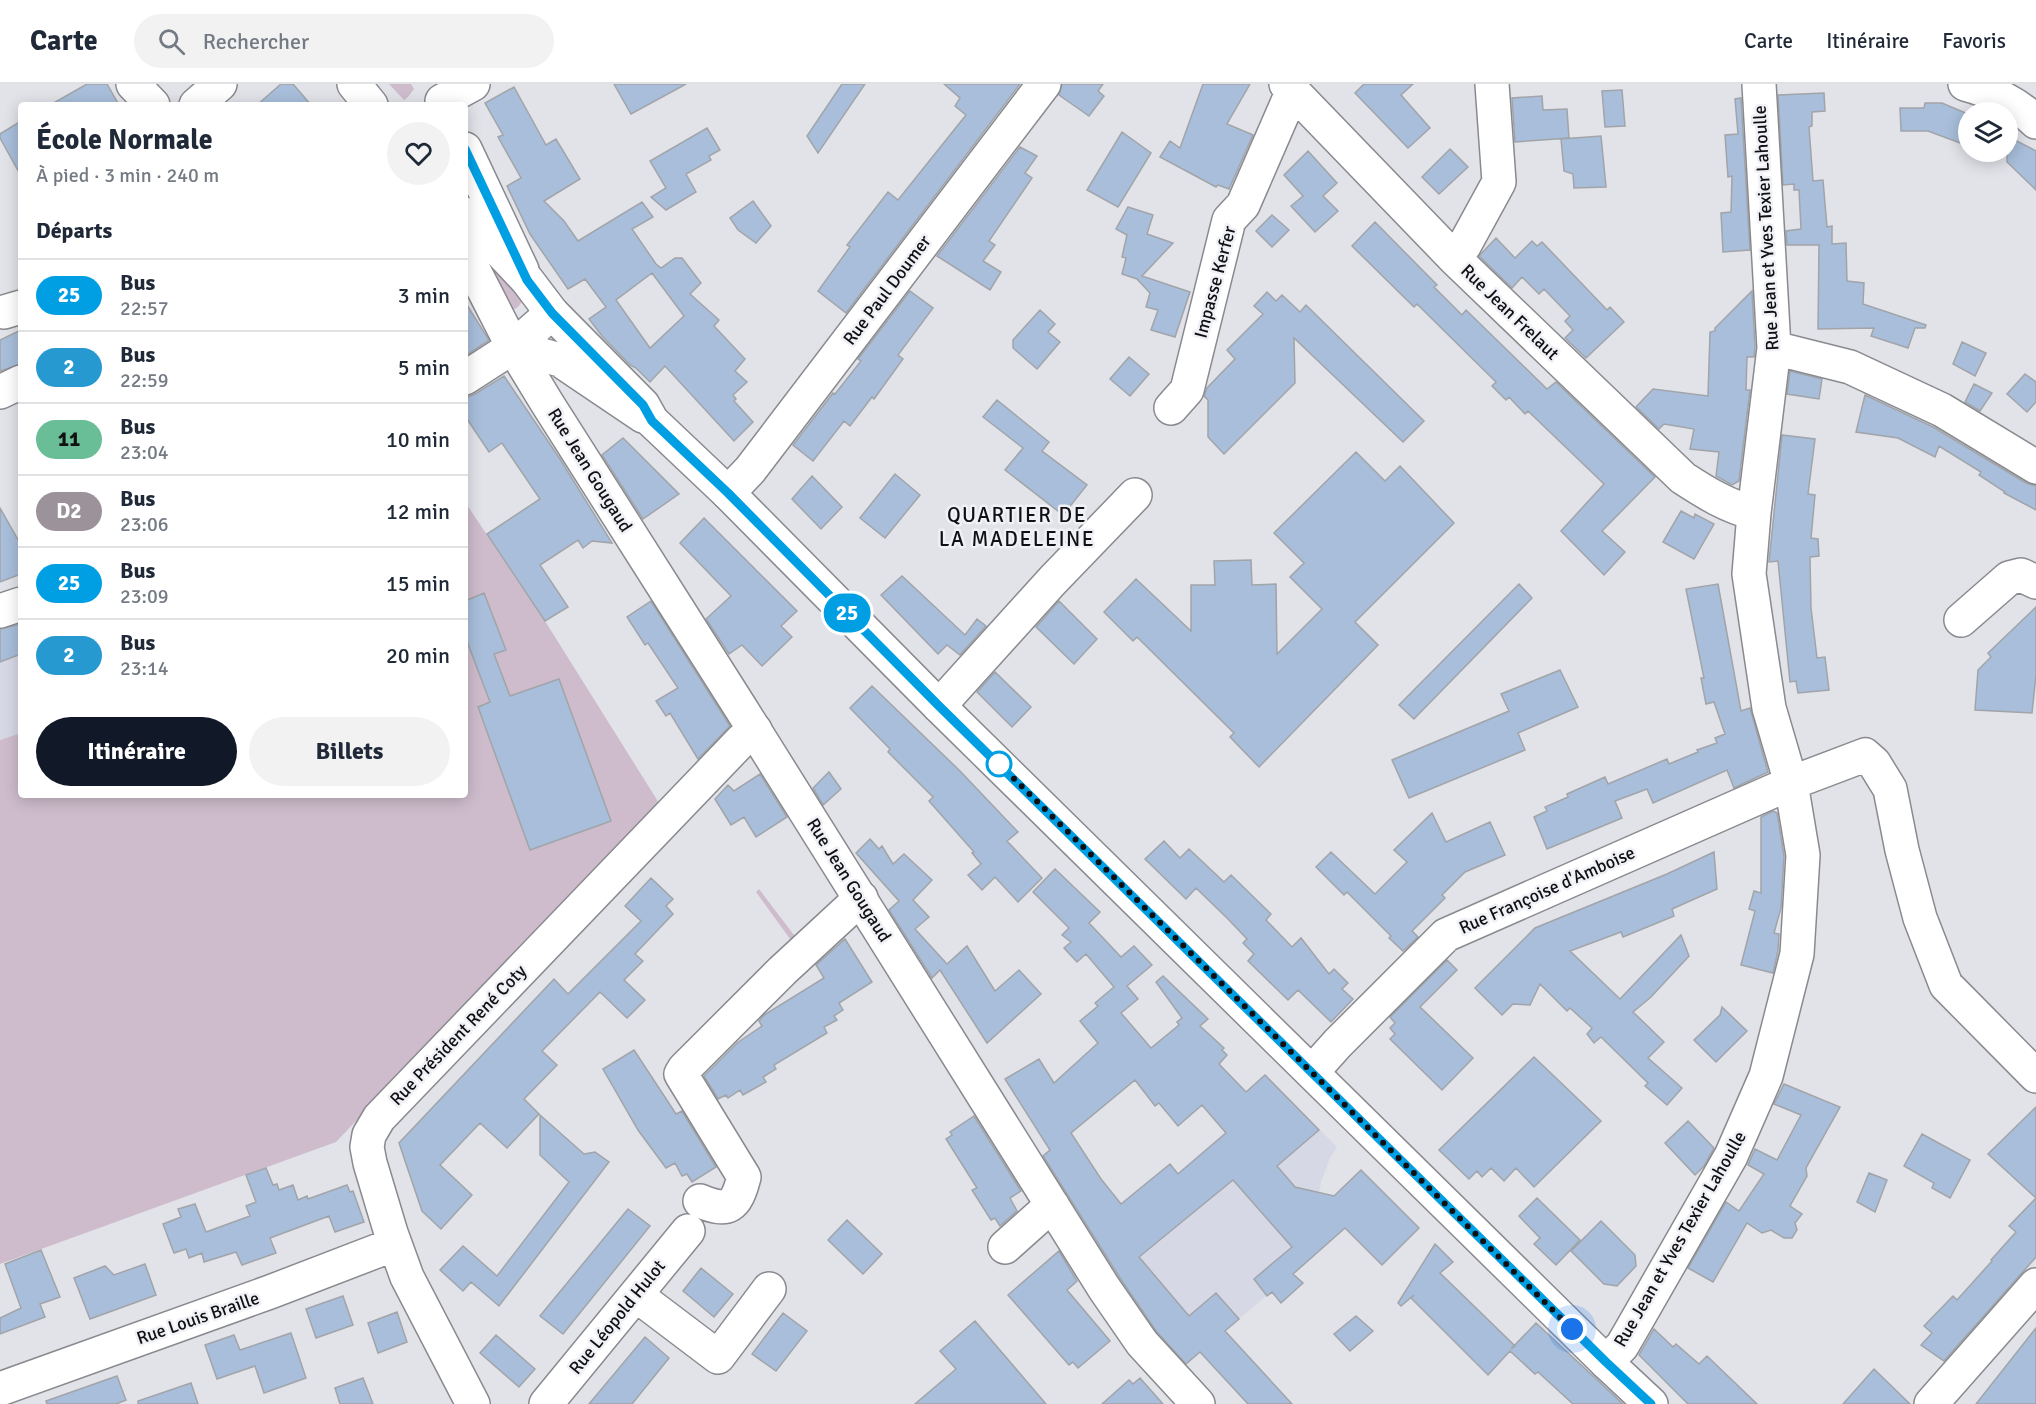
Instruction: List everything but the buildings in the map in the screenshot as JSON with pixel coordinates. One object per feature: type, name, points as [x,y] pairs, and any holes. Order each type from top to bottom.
[{"type":"street","points":[[134,84],[150,102]]},
{"type":"street","points":[[199,102],[220,84]]},
{"type":"street","points":[[354,84],[369,102]]},
{"type":"street","points":[[441,99],[473,84]]},
{"type":"street","name":"Rue Paul Doumer","points":[[728,493],[750,470],[1044,84]]},
{"type":"street","points":[[1454,258],[1464,246],[1499,182],[1492,84]]},
{"type":"street","name":"Rue Jean et Yves Texier Lahoulle","points":[[1606,1362],[1622,1346],[1731,1156],[1766,1076],[1797,954],[1803,855],[1791,783],[1769,708],[1749,574],[1774,348],[1759,84]]},
{"type":"street","points":[[1965,84],[1978,87],[2024,109],[2036,122]]},
{"type":"street","name":"Rue Jean Frelaut","points":[[1290,87],[1454,258],[1683,478],[1726,504],[1754,513]]},
{"type":"street","name":"Impasse Kerfer","points":[[1171,408],[1186,390],[1229,220],[1243,205],[1290,87]]},
{"type":"street","points":[[468,155],[527,280]]},
{"type":"street","points":[[468,217],[527,280],[552,313],[643,405],[652,421]]},
{"type":"street","name":"Rue Jean Gougaud","points":[[468,259],[513,347],[1123,1318],[1198,1404]]},
{"type":"street","points":[[468,376],[513,347],[552,313]]},
{"type":"street","points":[[513,347],[560,360],[652,421],[728,493],[939,706],[1651,1404]]},
{"type":"street","points":[[1774,348],[1850,367],[1942,410],[2031,456]]},
{"type":"street","points":[[0,392],[18,383]]},
{"type":"street","points":[[939,706],[1053,580],[1135,495]]},
{"type":"street","points":[[1961,620],[2008,578],[2021,575],[2036,582]]},
{"type":"street","points":[[0,611],[18,605]]},
{"type":"street","name":"Rue Président René Coty","points":[[473,1404],[407,1276],[368,1154],[369,1135],[374,1125],[404,1092],[742,740],[755,730]]},
{"type":"street","name":"Rue Françoise d'Amboise","points":[[1312,1072],[1346,1034],[1446,935],[1791,783],[1865,755],[1874,763],[1890,789],[1902,850],[1920,918],[1946,985],[2036,1077]]},
{"type":"street","points":[[700,1201],[717,1208],[729,1206],[739,1196],[744,1177],[681,1074],[782,971],[861,898]]},
{"type":"street","points":[[1005,1247],[1052,1205]]},
{"type":"street","name":"Rue Léopold Hulot","points":[[546,1404],[688,1231]]},
{"type":"street","name":"Rue Louis Braille","points":[[0,1389],[270,1293],[395,1244]]},
{"type":"street","points":[[1931,1404],[2036,1285]]},
{"type":"street","points":[[636,1295],[712,1365],[770,1289]]},
{"type":"shaded area","points":[[389,84],[411,84],[414,89],[404,100]]},
{"type":"shaded area","points":[[469,229],[522,299],[516,308],[512,310]]},
{"type":"shaded area","points":[[468,506],[545,621],[659,803],[336,1142],[0,1264],[0,740],[18,734],[18,798],[468,798]]},
{"type":"shaded area","points":[[18,622],[18,734],[0,740],[0,628]]},
{"type":"shaded area","points":[[759,889],[797,939],[793,943],[756,892]]},
{"type":"shaded area","points":[[1277,1087],[1337,1147],[1321,1182],[1317,1208],[1323,1229],[1332,1240],[1186,1364],[1141,1314],[1095,1244]]},
{"type":"bus line","name":"25","points":[[468,155],[527,280],[552,313],[643,405],[652,421],[728,493],[939,706],[1651,1404]]},
{"type":"district","name":"QUARTIER DE LA MADELEINE","points":[[1017,527]]},
{"type":"route","points":[[999,764],[995,760],[1572,1329]]}]
